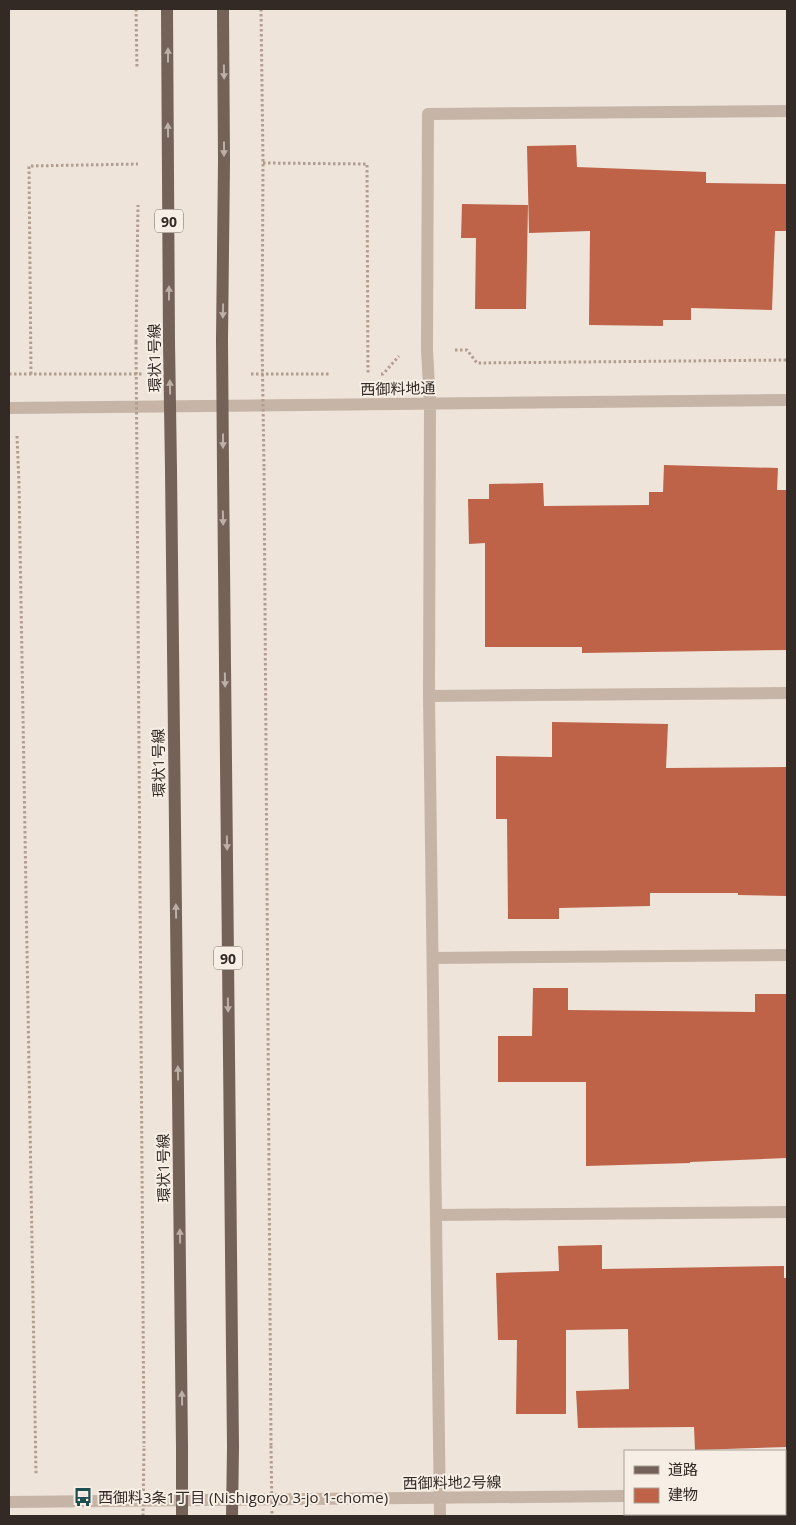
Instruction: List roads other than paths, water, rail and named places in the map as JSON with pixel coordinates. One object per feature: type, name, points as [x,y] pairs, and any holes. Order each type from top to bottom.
[{"type":"main road","name":"環状1号線","points":[[167,9],[182,1516]]},
{"type":"main road","name":"90","points":[[223,9],[222,340],[233,1447],[232,1516]]},
{"type":"street","points":[[440,1516],[429,696],[430,404],[427,350],[428,114],[787,111]]},
{"type":"street","name":"西御料地通","points":[[12,408],[787,400]]},
{"type":"street","points":[[429,696],[787,693]]},
{"type":"street","points":[[433,958],[787,954]]},
{"type":"street","points":[[437,1215],[787,1212]]},
{"type":"street","name":"西御料地2号線","points":[[9,1502],[624,1496]]},
{"type":"place","name":"西御料3条1丁目 (Nishigoryo 3-jo 1-chome)","points":[[83,1497]]}]
